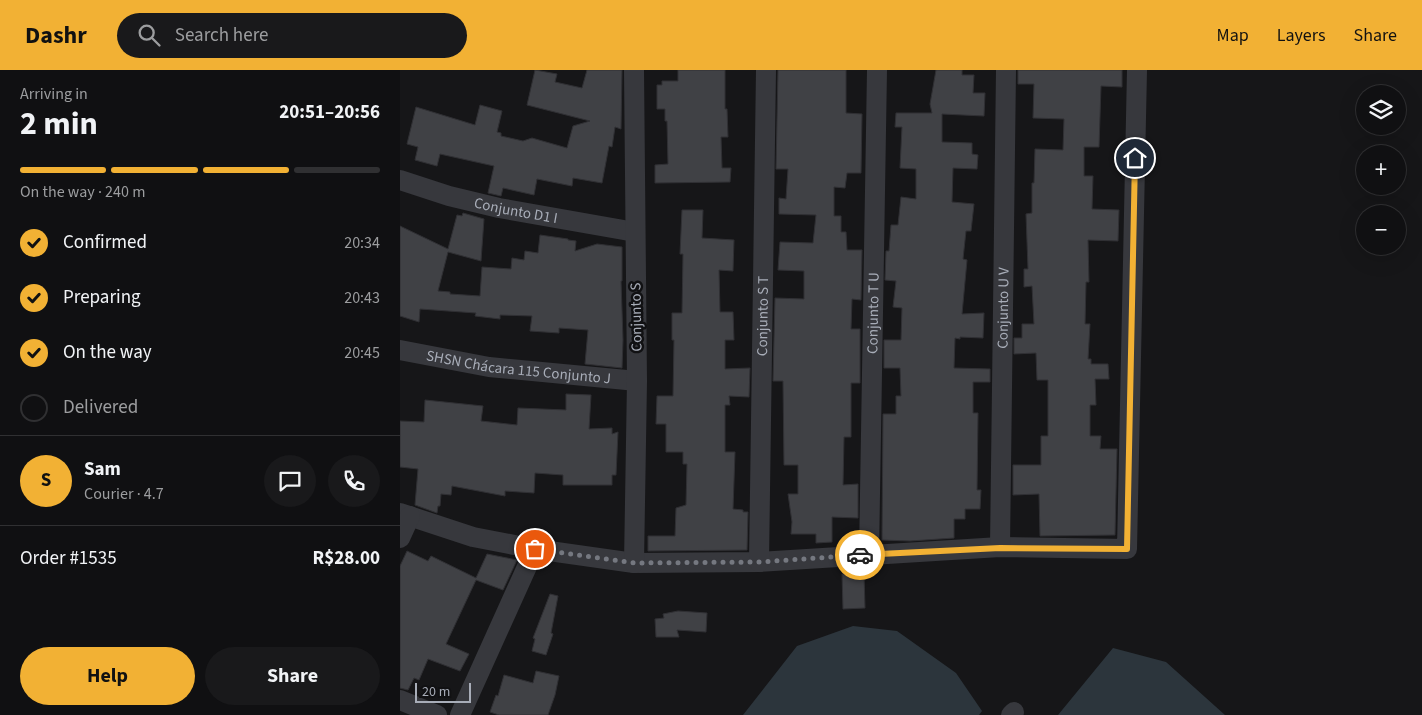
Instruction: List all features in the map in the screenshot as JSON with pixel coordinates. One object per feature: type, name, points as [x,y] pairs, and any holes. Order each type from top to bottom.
[{"type":"street","name":"Conjunto S","points":[[634,70],[637,381],[634,563]]},
{"type":"street","name":"Conjunto S T","points":[[759,562],[766,70]]},
{"type":"street","name":"Conjunto T U","points":[[868,555],[877,70]]},
{"type":"street","name":"Conjunto U V","points":[[1000,548],[1006,70]]},
{"type":"street","points":[[400,538],[405,515],[473,537],[535,549],[634,563],[759,562],[1000,548],[1127,549],[1137,70]]},
{"type":"street","name":"Conjunto D1 I","points":[[400,180],[449,196],[499,208],[635,232]]},
{"type":"street","name":"SHSN Chácara 115 Conjunto J","points":[[400,350],[488,367],[637,381]]},
{"type":"street","points":[[460,715],[535,549]]},
{"type":"street","points":[[400,700],[437,715]]},
{"type":"shaded area","points":[[853,626],[897,631],[956,673],[982,711],[979,715],[743,715],[797,646]]},
{"type":"shaded area","points":[[1113,648],[1166,662],[1225,715],[1058,715]]},
{"type":"building","points":[[535,70],[557,74],[555,82],[582,88],[587,70],[622,70],[621,129],[615,127],[612,147],[609,146],[602,183],[573,178],[572,186],[537,179],[534,195],[503,188],[501,196],[488,193],[494,166],[440,154],[437,166],[415,160],[418,147],[407,144],[416,107],[475,125],[480,105],[502,111],[497,132],[501,133],[501,136],[523,141],[532,138],[567,148],[573,126],[590,121],[527,105]]},
{"type":"building","points":[[678,70],[725,70],[725,109],[727,109],[728,137],[721,137],[722,168],[731,168],[730,182],[655,183],[655,165],[668,164],[667,121],[665,121],[665,109],[657,109],[657,85],[662,85],[662,81],[678,81]]},
{"type":"building","points":[[778,70],[846,70],[846,113],[862,114],[861,173],[847,173],[845,188],[834,187],[834,216],[841,216],[841,232],[846,232],[847,250],[862,250],[861,300],[852,299],[851,329],[860,329],[860,383],[851,383],[851,437],[844,437],[843,485],[858,484],[858,518],[832,517],[832,542],[816,543],[816,534],[791,534],[792,522],[788,494],[798,494],[798,465],[784,465],[783,381],[773,381],[775,298],[804,299],[804,271],[778,270],[780,242],[813,243],[816,215],[779,214],[779,198],[786,199],[788,169],[776,169]]},
{"type":"building","points":[[936,70],[962,70],[962,75],[974,75],[973,93],[985,93],[984,116],[942,114],[942,142],[972,143],[972,154],[978,155],[977,169],[953,168],[952,202],[974,204],[971,231],[966,231],[963,259],[967,260],[962,314],[984,313],[983,338],[955,338],[954,368],[990,369],[990,382],[973,382],[973,413],[978,413],[977,490],[981,490],[980,509],[965,509],[965,519],[954,519],[954,538],[910,541],[882,540],[883,414],[896,414],[896,396],[901,396],[900,368],[884,368],[884,340],[901,340],[902,308],[893,307],[896,281],[885,280],[886,251],[889,251],[891,225],[898,225],[901,197],[916,199],[916,169],[900,168],[902,127],[895,127],[896,113],[932,113],[930,104]]},
{"type":"building","points":[[1018,70],[1122,70],[1122,87],[1101,86],[1099,147],[1084,147],[1084,176],[1093,176],[1092,209],[1119,210],[1118,241],[1088,240],[1089,282],[1086,282],[1085,324],[1090,324],[1088,359],[1091,359],[1091,364],[1108,364],[1109,379],[1095,379],[1096,405],[1090,405],[1090,436],[1101,436],[1100,449],[1117,449],[1115,535],[1040,536],[1039,494],[1013,495],[1013,465],[1041,465],[1041,436],[1048,436],[1048,380],[1037,380],[1036,353],[1014,354],[1014,338],[1022,338],[1022,324],[1034,324],[1032,286],[1024,287],[1024,269],[1028,269],[1026,214],[1032,213],[1035,149],[1063,150],[1064,119],[1033,118],[1034,84],[1018,84]]},
{"type":"building","points":[[682,210],[703,210],[702,238],[734,240],[733,271],[719,270],[720,312],[733,312],[734,340],[725,340],[725,369],[750,368],[749,397],[729,396],[730,405],[725,405],[725,452],[735,452],[733,509],[748,512],[747,550],[648,551],[648,536],[675,536],[676,508],[686,505],[687,464],[683,464],[683,452],[666,452],[666,424],[656,424],[657,396],[673,396],[674,340],[672,340],[672,313],[682,313],[683,254],[680,254]]},
{"type":"building","points":[[463,213],[484,219],[481,261],[448,252],[438,291],[450,292],[450,294],[480,296],[482,267],[511,269],[512,258],[524,260],[525,251],[538,253],[540,235],[576,241],[575,251],[597,244],[622,247],[622,368],[585,364],[588,330],[559,328],[559,333],[530,331],[532,316],[500,315],[500,319],[475,316],[476,313],[420,309],[419,322],[400,316],[400,226],[448,249],[457,215],[462,216]]},
{"type":"building","points":[[566,394],[591,395],[589,429],[612,428],[612,434],[618,432],[616,475],[612,475],[612,485],[563,485],[563,475],[535,473],[534,493],[505,491],[505,496],[452,486],[451,495],[441,494],[437,513],[415,505],[418,469],[400,467],[400,421],[424,422],[425,400],[483,406],[481,421],[517,425],[518,408],[566,410]]},
{"type":"building","points":[[407,551],[428,561],[431,556],[476,578],[487,554],[517,560],[503,590],[476,580],[446,644],[469,654],[460,671],[428,659],[419,680],[414,678],[408,690],[400,688],[400,566]]},
{"type":"building","points":[[842,574],[864,574],[865,608],[843,609]]},
{"type":"building","points":[[550,594],[558,596],[551,633],[553,634],[546,655],[532,651],[535,639],[533,638]]},
{"type":"building","points":[[678,611],[707,613],[706,632],[677,630],[679,637],[656,637],[655,619],[664,618],[663,614]]},
{"type":"building","points":[[536,671],[559,676],[548,715],[499,715],[490,712],[496,695],[498,696],[504,675],[533,683]]},
{"type":"way so far","points":[[535,549],[634,563],[759,562],[860,555]]},
{"type":"route","points":[[860,555],[1000,548],[1127,549],[1135,158]]}]
